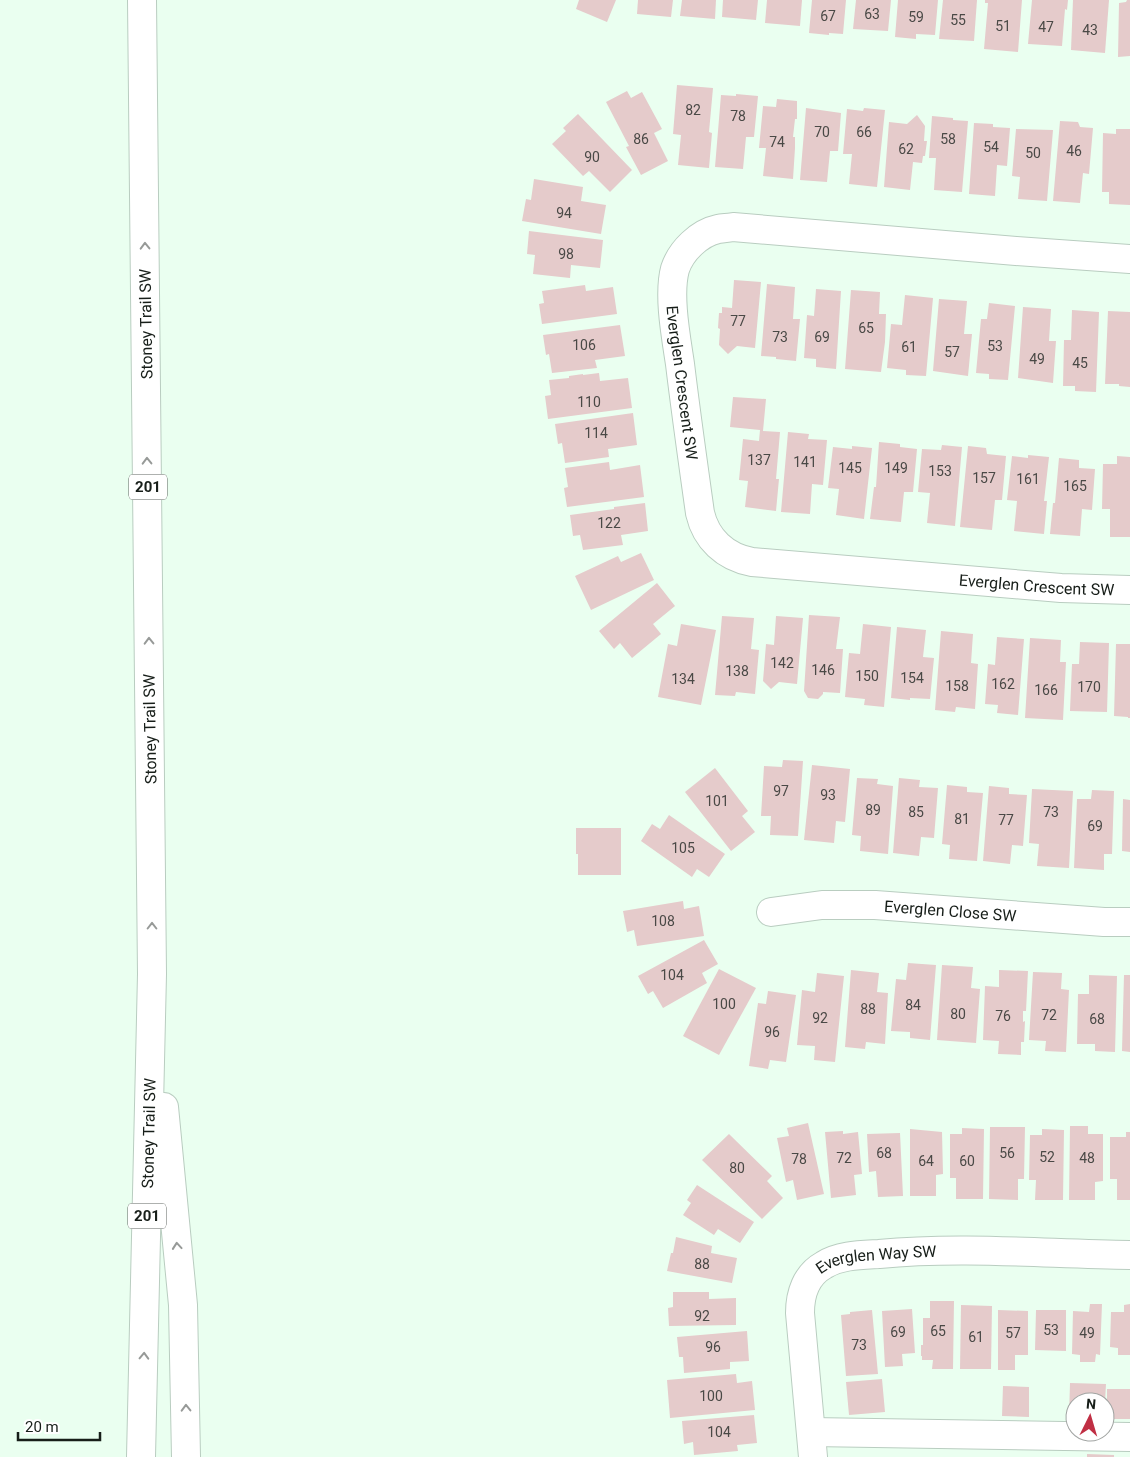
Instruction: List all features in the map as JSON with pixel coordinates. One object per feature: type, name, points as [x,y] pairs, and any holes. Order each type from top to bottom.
[{"type":"main road","name":"Stoney Trail SW","points":[[141,1457],[152,974],[142,0]]},
{"type":"main road","name":"Everglen Crescent SW","points":[[1130,259],[734,227],[717,229],[700,236],[692,243],[684,252],[676,268],[672,289],[676,337],[700,513],[703,526],[711,538],[725,551],[740,560],[752,562],[1061,588],[1130,590]]},
{"type":"main road","name":"Everglen Close SW","points":[[771,912],[822,905],[875,905],[1104,922],[1130,922]]},
{"type":"main road","points":[[152,974],[183,1306],[186,1457]]},
{"type":"main road","name":"Everglen Way SW","points":[[812,1444],[800,1299],[806,1284],[822,1265],[850,1256],[935,1250],[1130,1255]]},
{"type":"main road","points":[[812,1444],[1130,1436]]},
{"type":"building","points":[[579,0],[616,0],[607,22],[576,9]]},
{"type":"building","points":[[638,0],[673,0],[671,17],[637,14]]},
{"type":"building","points":[[682,0],[716,0],[715,19],[680,16]]},
{"type":"building","points":[[723,0],[758,0],[756,20],[722,17]]},
{"type":"building","points":[[767,0],[802,0],[800,26],[765,23]]},
{"type":"building","points":[[812,0],[846,0],[843,34],[809,33]]},
{"type":"building","points":[[856,0],[891,0],[888,31],[853,29]]},
{"type":"building","points":[[898,0],[938,0],[935,35],[916,34],[916,39],[895,37]]},
{"type":"building","points":[[943,0],[977,0],[974,41],[939,39]]},
{"type":"building","points":[[985,0],[1022,0],[1018,52],[984,49],[988,3],[985,3]]},
{"type":"building","points":[[1032,0],[1068,0],[1067,10],[1065,9],[1062,46],[1028,44]]},
{"type":"building","points":[[1073,0],[1109,0],[1105,53],[1071,50]]},
{"type":"building","points":[[1130,0],[1130,56],[1118,57],[1119,3],[1126,2]]},
{"type":"building","points":[[677,85],[713,88],[709,132],[712,133],[709,168],[678,165],[681,135],[673,134]]},
{"type":"building","points":[[627,91],[631,98],[642,92],[662,129],[654,133],[668,161],[641,175],[626,147],[629,146],[606,102]]},
{"type":"building","points":[[736,94],[758,96],[754,137],[746,137],[743,169],[715,167],[721,95],[736,96]]},
{"type":"building","points":[[777,99],[797,101],[797,119],[795,119],[793,137],[795,137],[795,148],[793,179],[763,176],[766,148],[759,148],[763,106],[776,107]]},
{"type":"building","points":[[806,108],[841,113],[838,151],[830,151],[827,182],[800,180]]},
{"type":"building","points":[[864,108],[885,110],[877,187],[849,184],[852,154],[843,154],[847,109],[863,111]]},
{"type":"building","points":[[578,114],[632,170],[610,192],[589,171],[583,176],[552,144],[566,131],[563,128]]},
{"type":"building","points":[[917,115],[925,126],[924,141],[927,141],[922,163],[913,162],[910,190],[884,187],[889,122],[907,124]]},
{"type":"building","points":[[932,116],[968,121],[962,192],[934,190],[936,158],[929,158]]},
{"type":"building","points":[[1060,121],[1078,122],[1080,127],[1093,128],[1089,174],[1083,173],[1080,203],[1053,201]]},
{"type":"building","points":[[974,123],[993,124],[993,127],[1010,128],[1007,166],[997,165],[995,196],[969,194]]},
{"type":"building","points":[[1016,129],[1053,130],[1047,201],[1018,199],[1020,177],[1012,176]]},
{"type":"building","points":[[1116,129],[1130,129],[1130,205],[1109,204],[1109,192],[1102,192],[1103,133],[1116,134]]},
{"type":"building","points":[[534,179],[583,187],[581,201],[606,205],[601,234],[522,221],[526,199],[531,200]]},
{"type":"building","points":[[529,231],[603,240],[600,268],[571,265],[570,278],[533,274],[535,255],[527,254]]},
{"type":"building","points":[[734,280],[761,282],[755,348],[737,346],[728,354],[719,345],[719,313],[722,313],[722,307],[732,308]]},
{"type":"building","points":[[767,284],[795,287],[793,319],[800,319],[796,361],[761,356]]},
{"type":"building","points":[[585,285],[586,291],[613,287],[617,314],[542,324],[539,304],[544,303],[542,291]]},
{"type":"building","points":[[816,289],[841,291],[836,369],[816,367],[816,359],[804,358],[807,315],[814,316]]},
{"type":"building","points":[[851,290],[880,292],[879,314],[886,314],[881,372],[845,369]]},
{"type":"building","points":[[905,295],[933,298],[926,376],[906,375],[906,370],[887,368],[891,324],[902,325]]},
{"type":"building","points":[[939,299],[967,301],[964,334],[972,334],[968,376],[933,371]]},
{"type":"building","points":[[989,303],[1015,306],[1008,380],[989,379],[989,374],[976,373],[981,319],[987,319]]},
{"type":"building","points":[[1023,307],[1051,309],[1049,341],[1056,341],[1053,383],[1018,378]]},
{"type":"building","points":[[1072,310],[1099,312],[1096,392],[1075,391],[1075,386],[1063,386],[1064,340],[1071,340]]},
{"type":"building","points":[[1108,311],[1130,312],[1130,387],[1119,386],[1119,384],[1105,384]]},
{"type":"building","points":[[620,325],[625,356],[595,360],[597,368],[552,373],[549,354],[546,355],[543,335]]},
{"type":"building","points":[[599,373],[600,381],[628,378],[632,408],[548,419],[545,396],[551,395],[549,380]]},
{"type":"building","points":[[733,397],[766,399],[763,431],[780,432],[776,479],[779,479],[776,511],[745,507],[748,481],[739,480],[743,439],[759,441],[760,430],[730,427]]},
{"type":"building","points":[[633,413],[637,445],[608,449],[609,457],[565,463],[562,443],[558,444],[555,424]]},
{"type":"building","points":[[788,432],[809,434],[808,439],[827,440],[823,485],[812,484],[810,514],[781,512]]},
{"type":"building","points":[[879,442],[900,444],[900,447],[917,449],[913,492],[904,492],[901,522],[870,519],[874,487],[876,487]]},
{"type":"building","points":[[942,445],[962,447],[955,526],[927,523],[930,493],[918,492],[922,449],[941,450]]},
{"type":"building","points":[[852,446],[872,448],[864,519],[836,515],[839,489],[828,488],[833,447],[852,449]]},
{"type":"building","points":[[968,446],[986,448],[987,454],[1006,456],[1002,500],[995,500],[992,530],[960,527]]},
{"type":"building","points":[[1028,455],[1049,457],[1044,501],[1047,501],[1044,534],[1014,531],[1017,501],[1007,500],[1012,456],[1028,458]]},
{"type":"building","points":[[1117,456],[1130,457],[1130,537],[1110,537],[1110,509],[1102,509],[1103,464],[1117,464]]},
{"type":"building","points":[[1059,458],[1079,460],[1079,468],[1095,469],[1092,510],[1082,509],[1080,536],[1050,534]]},
{"type":"building","points":[[609,462],[610,470],[640,465],[644,497],[567,507],[564,488],[568,487],[565,468]]},
{"type":"building","points":[[645,503],[648,531],[621,535],[623,545],[583,550],[580,535],[573,536],[570,515]]},
{"type":"building","points":[[641,553],[654,580],[591,610],[575,576],[618,556],[621,562]]},
{"type":"building","points":[[657,583],[675,606],[653,624],[661,634],[632,658],[620,643],[614,649],[599,631]]},
{"type":"building","points":[[809,615],[840,617],[836,649],[843,649],[840,693],[823,692],[818,699],[808,698],[804,691]]},
{"type":"building","points":[[722,616],[754,618],[751,649],[759,650],[755,694],[736,692],[735,696],[715,695]]},
{"type":"building","points":[[776,616],[803,618],[797,684],[779,682],[771,689],[763,681],[766,644],[774,645]]},
{"type":"building","points":[[681,624],[716,630],[701,705],[658,697],[668,644],[677,646]]},
{"type":"building","points":[[863,624],[891,627],[884,707],[864,705],[865,699],[845,697],[849,653],[860,654]]},
{"type":"building","points":[[897,627],[926,630],[923,657],[934,658],[930,699],[910,698],[910,700],[891,698]]},
{"type":"building","points":[[941,631],[973,634],[971,663],[978,664],[975,709],[956,707],[955,712],[935,710]]},
{"type":"building","points":[[997,637],[1024,639],[1018,715],[997,713],[998,705],[985,704],[988,664],[995,665]]},
{"type":"building","points":[[1030,638],[1061,640],[1060,662],[1066,662],[1063,720],[1025,718]]},
{"type":"building","points":[[1080,642],[1109,643],[1107,712],[1070,711],[1072,664],[1079,664]]},
{"type":"building","points":[[1116,644],[1130,644],[1130,718],[1114,716]]},
{"type":"building","points":[[783,760],[803,761],[798,836],[770,835],[771,816],[761,816],[764,766],[782,767]]},
{"type":"building","points":[[812,765],[850,769],[845,822],[836,821],[834,843],[804,840]]},
{"type":"building","points":[[715,768],[748,811],[742,816],[755,832],[731,851],[685,792]]},
{"type":"building","points":[[857,778],[878,779],[877,784],[893,786],[888,854],[860,851],[861,836],[852,835]]},
{"type":"building","points":[[899,778],[920,780],[919,787],[938,788],[934,838],[921,837],[919,856],[893,853]]},
{"type":"building","points":[[947,785],[967,787],[967,792],[983,793],[977,861],[949,859],[950,845],[942,844]]},
{"type":"building","points":[[989,786],[1009,788],[1009,794],[1027,795],[1023,846],[1012,845],[1010,864],[983,861]]},
{"type":"building","points":[[1032,789],[1073,791],[1069,868],[1037,866],[1039,844],[1029,843]]},
{"type":"building","points":[[1092,790],[1114,791],[1112,854],[1104,854],[1104,870],[1074,868],[1077,799],[1091,799]]},
{"type":"building","points":[[1123,799],[1130,800],[1130,852],[1122,851]]},
{"type":"building","points":[[669,815],[725,854],[709,877],[697,869],[692,877],[641,841],[652,824],[660,829]]},
{"type":"building","points":[[576,828],[621,828],[621,875],[578,875]]},
{"type":"building","points":[[683,901],[684,909],[699,906],[704,936],[637,946],[634,930],[627,932],[623,911]]},
{"type":"building","points":[[704,940],[718,964],[702,973],[707,983],[663,1008],[653,991],[648,994],[638,976]]},
{"type":"building","points":[[908,963],[936,965],[930,1040],[910,1038],[910,1032],[891,1031],[896,979],[906,980]]},
{"type":"building","points":[[942,965],[973,967],[971,988],[980,989],[976,1043],[937,1040]]},
{"type":"building","points":[[719,969],[756,988],[719,1055],[683,1036]]},
{"type":"building","points":[[851,970],[879,973],[877,992],[888,993],[885,1044],[866,1042],[865,1049],[845,1047]]},
{"type":"building","points":[[999,970],[1028,971],[1026,1011],[1023,1011],[1023,1022],[1025,1021],[1024,1042],[1021,1042],[1021,1055],[998,1054],[999,1041],[983,1040],[985,986],[999,987]]},
{"type":"building","points":[[1033,972],[1062,973],[1061,989],[1069,990],[1066,1052],[1045,1051],[1046,1041],[1029,1040]]},
{"type":"building","points":[[817,973],[844,976],[835,1062],[814,1060],[815,1046],[797,1045],[802,990],[815,992]]},
{"type":"building","points":[[1089,975],[1117,976],[1115,1052],[1095,1051],[1095,1044],[1077,1044],[1078,994],[1089,994]]},
{"type":"building","points":[[1124,975],[1130,975],[1130,1052],[1122,1051]]},
{"type":"building","points":[[768,991],[796,995],[786,1062],[770,1060],[768,1069],[749,1066],[758,1003],[766,1004]]},
{"type":"building","points":[[808,1123],[824,1194],[797,1200],[793,1180],[786,1182],[777,1138],[789,1136],[787,1128]]},
{"type":"building","points":[[1070,1126],[1088,1126],[1088,1134],[1103,1134],[1103,1181],[1095,1182],[1095,1200],[1069,1200]]},
{"type":"building","points":[[990,1127],[1025,1127],[1024,1179],[1018,1179],[1018,1200],[989,1199]]},
{"type":"building","points":[[962,1128],[984,1129],[983,1199],[956,1199],[956,1178],[950,1178],[950,1134],[962,1134]]},
{"type":"building","points":[[910,1129],[942,1132],[943,1174],[936,1175],[936,1196],[910,1196]]},
{"type":"building","points":[[1042,1129],[1064,1130],[1063,1200],[1035,1200],[1036,1180],[1029,1180],[1030,1135],[1042,1135]]},
{"type":"building","points":[[843,1131],[843,1134],[858,1132],[862,1174],[854,1175],[856,1195],[831,1198],[825,1132]]},
{"type":"building","points":[[1126,1132],[1130,1132],[1130,1200],[1117,1200],[1117,1179],[1110,1179],[1110,1137],[1126,1137]]},
{"type":"building","points":[[900,1133],[903,1196],[878,1197],[876,1171],[869,1172],[867,1134]]},
{"type":"building","points":[[729,1134],[772,1176],[767,1181],[783,1198],[762,1219],[702,1160]]},
{"type":"building","points":[[697,1185],[754,1222],[740,1243],[718,1229],[714,1235],[683,1215],[691,1203],[687,1200]]},
{"type":"building","points":[[676,1237],[712,1246],[711,1253],[737,1258],[732,1283],[667,1271]]},
{"type":"building","points":[[673,1292],[709,1292],[709,1299],[736,1298],[736,1325],[669,1326],[668,1308],[673,1307]]},
{"type":"building","points":[[930,1301],[954,1301],[953,1369],[932,1369],[933,1360],[922,1360],[923,1318],[930,1318]]},
{"type":"building","points":[[1090,1304],[1102,1304],[1100,1355],[1096,1354],[1095,1362],[1080,1362],[1080,1355],[1072,1354],[1073,1311],[1089,1312]]},
{"type":"building","points":[[1130,1304],[1130,1355],[1118,1355],[1118,1348],[1110,1347],[1111,1312],[1124,1312],[1124,1305]]},
{"type":"building","points":[[961,1305],[992,1306],[991,1369],[960,1369]]},
{"type":"building","points":[[912,1309],[915,1353],[902,1354],[903,1366],[885,1367],[882,1311]]},
{"type":"building","points":[[872,1310],[878,1374],[846,1376],[841,1315],[850,1314],[850,1312]]},
{"type":"building","points":[[998,1310],[1028,1311],[1028,1355],[1015,1355],[1015,1370],[998,1370]]},
{"type":"building","points":[[1036,1310],[1066,1310],[1066,1351],[1035,1350]]},
{"type":"building","points":[[747,1331],[749,1361],[730,1362],[730,1369],[684,1373],[683,1357],[679,1357],[677,1337]]},
{"type":"building","points":[[736,1374],[737,1383],[752,1381],[755,1410],[670,1418],[667,1380]]},
{"type":"building","points":[[882,1379],[885,1412],[849,1415],[846,1382]]},
{"type":"building","points":[[1070,1383],[1106,1384],[1106,1392],[1070,1392]]},
{"type":"building","points":[[1003,1386],[1029,1387],[1029,1417],[1002,1416]]},
{"type":"building","points":[[1107,1389],[1130,1389],[1130,1419],[1115,1419],[1115,1392],[1107,1392]]},
{"type":"building","points":[[754,1415],[757,1443],[737,1445],[738,1451],[694,1455],[693,1442],[684,1444],[682,1421]]},
{"type":"building","points":[[1087,1454],[1114,1455],[1114,1457],[1087,1457]]}]
